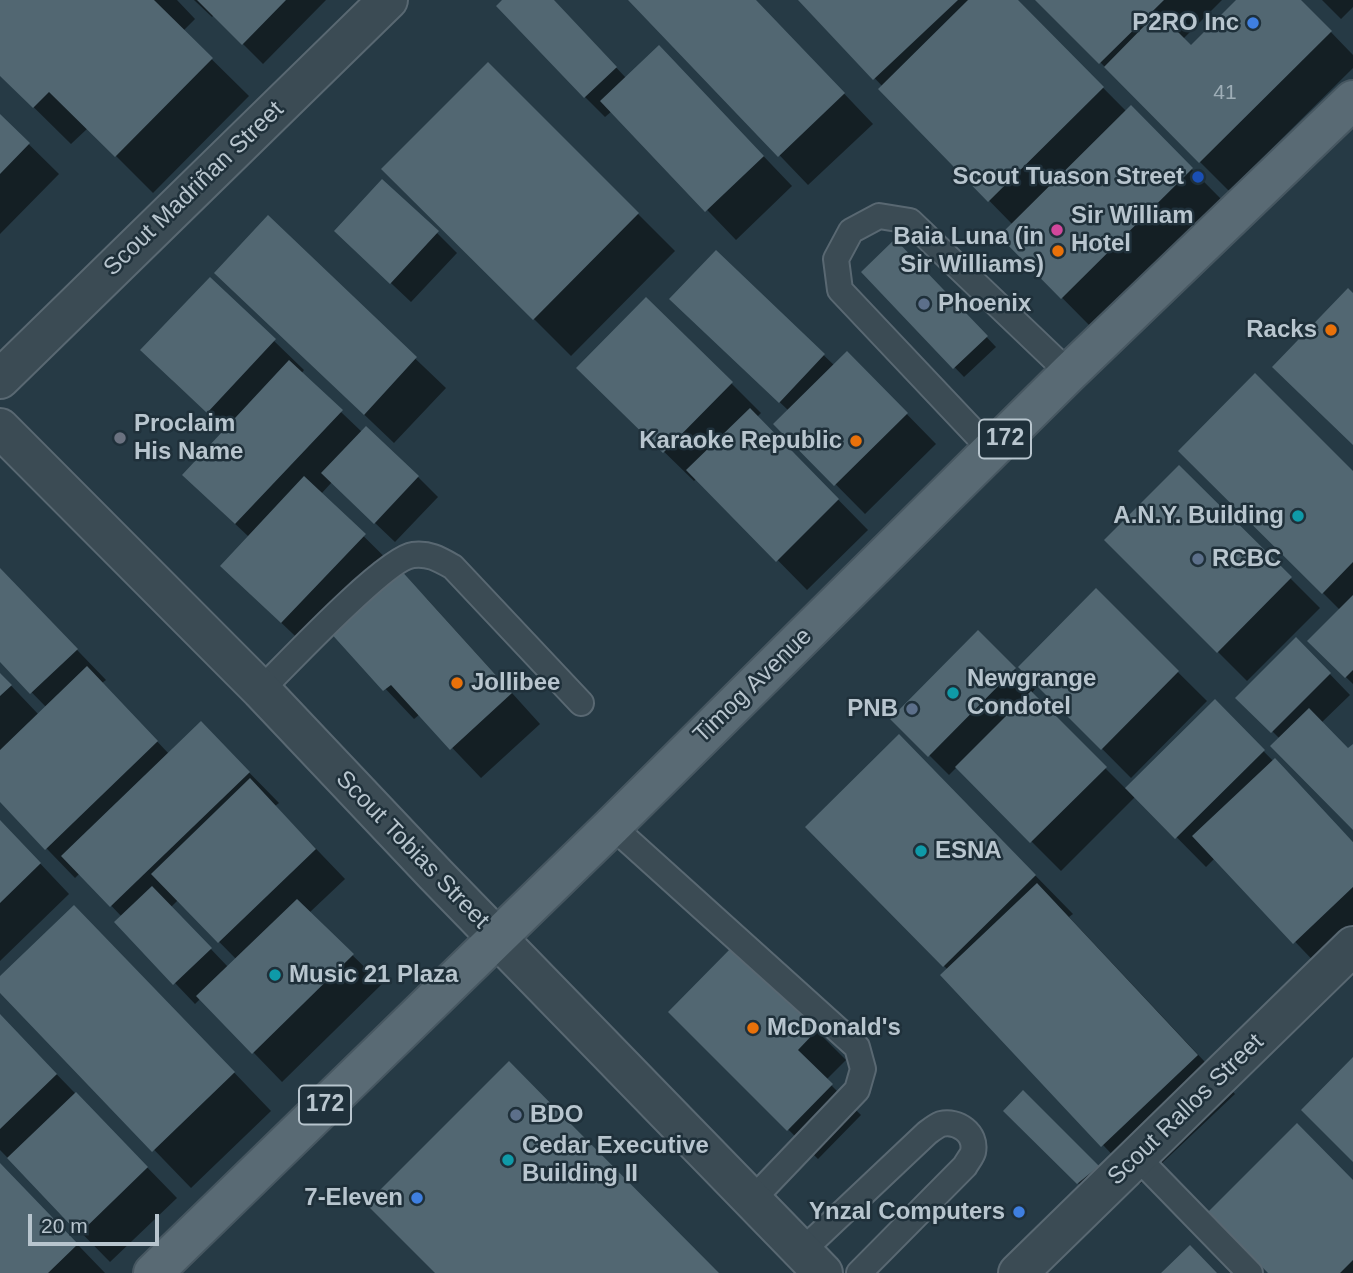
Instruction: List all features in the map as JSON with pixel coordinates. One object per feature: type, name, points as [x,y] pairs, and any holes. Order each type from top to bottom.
[{"type":"main road","name":"Timog Avenue","points":[[153,1273],[612,827],[1069,373],[1353,100]]},
{"type":"street","name":"Scout Madriñan Street","points":[[0,379],[388,0]]},
{"type":"street","name":"Scout Tobias Street","points":[[0,428],[261,690],[496,938],[812,1262]]},
{"type":"street","name":"Scout Rallos Street","points":[[1018,1273],[1353,946]]},
{"type":"lane","points":[[992,451],[840,290],[836,259],[851,231],[879,216],[910,220],[1069,373]]},
{"type":"lane","points":[[261,690],[380,572],[410,555],[432,555],[453,567],[581,703]]},
{"type":"lane","points":[[612,827],[857,1047],[863,1069],[857,1090],[752,1200]]},
{"type":"lane","points":[[812,1262],[927,1133],[938,1125],[951,1123],[966,1129],[973,1139],[973,1152],[965,1166],[859,1273]]},
{"type":"lane","points":[[1138,1158],[1250,1273]]},
{"type":"building","points":[[0,0],[154,0],[213,58],[115,157],[49,92],[33,108],[0,76]]},
{"type":"building","points":[[197,0],[286,0],[242,45]]},
{"type":"building","points":[[502,0],[554,0],[617,67],[584,98],[496,6]]},
{"type":"building","points":[[628,0],[756,0],[845,93],[778,157]]},
{"type":"building","points":[[798,0],[958,0],[873,80]]},
{"type":"building","points":[[968,0],[1018,0],[1104,87],[988,202],[878,89]]},
{"type":"building","points":[[1035,0],[1164,0],[1099,64]]},
{"type":"building","points":[[1236,0],[1301,0],[1332,31],[1199,163],[1104,67],[1158,12],[1191,45]]},
{"type":"building","points":[[659,45],[764,156],[705,212],[600,101]]},
{"type":"building","points":[[488,62],[639,213],[533,320],[381,169]]},
{"type":"building","points":[[1131,105],[1193,168],[1061,299],[999,236]]},
{"type":"building","points":[[0,114],[30,143],[0,174]]},
{"type":"building","points":[[382,179],[439,231],[390,284],[334,231]]},
{"type":"building","points":[[268,215],[417,357],[364,415],[214,273]]},
{"type":"building","name":"Phoenix","points":[[895,239],[988,336],[953,369],[861,272]]},
{"type":"building","points":[[716,250],[825,354],[779,403],[669,299]]},
{"type":"building","points":[[210,277],[276,339],[207,413],[140,350]]},
{"type":"building","name":"Racks","points":[[1348,288],[1353,293],[1353,445],[1272,367]]},
{"type":"building","points":[[646,297],[733,382],[663,453],[576,368]]},
{"type":"building","points":[[847,351],[908,413],[834,486],[773,424]]},
{"type":"building","points":[[289,360],[343,410],[235,524],[182,475]]},
{"type":"building","name":"A.N.Y. Building","points":[[1255,373],[1353,471],[1353,562],[1322,594],[1178,451]]},
{"type":"building","points":[[750,408],[839,499],[776,562],[686,470]]},
{"type":"building","points":[[366,426],[419,476],[374,524],[321,473]]},
{"type":"building","name":"RCBC","points":[[1179,465],[1292,577],[1217,653],[1104,540]]},
{"type":"building","points":[[304,476],[366,534],[281,623],[220,566]]},
{"type":"building","points":[[398,567],[512,693],[450,750],[391,685],[383,691],[328,630]]},
{"type":"building","points":[[0,568],[78,649],[30,694],[0,662]]},
{"type":"building","points":[[1096,588],[1179,671],[1101,750],[1018,667]]},
{"type":"building","points":[[1353,595],[1353,670],[1345,678],[1307,641]]},
{"type":"building","name":"Newgrange Condotel","points":[[978,630],[1016,668],[928,757],[890,719]]},
{"type":"building","points":[[1296,637],[1331,673],[1271,733],[1235,698]]},
{"type":"building","points":[[87,666],[158,741],[45,850],[0,802],[0,750]]},
{"type":"building","points":[[0,673],[12,685],[0,696]]},
{"type":"building","points":[[1031,691],[1107,767],[1030,843],[955,767]]},
{"type":"building","points":[[1215,699],[1265,750],[1175,839],[1125,788]]},
{"type":"building","points":[[1309,708],[1348,748],[1353,744],[1353,830],[1270,746]]},
{"type":"building","points":[[201,721],[250,772],[110,907],[61,856]]},
{"type":"building","name":"ESNA","points":[[899,734],[1036,875],[943,967],[805,827]]},
{"type":"building","points":[[1275,758],[1353,842],[1353,887],[1293,944],[1192,836]]},
{"type":"building","points":[[250,778],[316,849],[218,943],[151,874]]},
{"type":"building","points":[[0,820],[41,863],[0,903]]},
{"type":"building","points":[[1037,883],[1198,1055],[1101,1147],[940,975]]},
{"type":"building","points":[[152,886],[212,948],[173,985],[114,922]]},
{"type":"building","name":"Music 21 Plaza","points":[[297,899],[354,954],[252,1054],[196,996]]},
{"type":"building","points":[[74,905],[235,1072],[152,1152],[0,993],[0,976]]},
{"type":"building","points":[[734,945],[818,1029],[798,1050],[833,1084],[787,1131],[668,1012]]},
{"type":"building","points":[[0,1014],[57,1074],[0,1129]]},
{"type":"building","points":[[1353,1057],[1353,1162],[1301,1110]]},
{"type":"building","name":"Cedar Executive Building II","points":[[509,1061],[719,1273],[435,1273],[366,1204]]},
{"type":"building","points":[[1023,1090],[1099,1166],[1077,1184],[1003,1111]]},
{"type":"building","points":[[76,1092],[148,1167],[79,1234],[7,1158]]},
{"type":"building","points":[[1297,1123],[1353,1180],[1353,1260],[1340,1273],[1268,1273],[1208,1212]]},
{"type":"building","points":[[0,1163],[78,1244],[48,1273],[0,1273]]},
{"type":"building","points":[[1190,1245],[1217,1273],[1161,1273]]},
{"type":"place","name":"P2RO Inc","points":[[1253,23]]},
{"type":"place","name":"Scout Tuason Street","points":[[1198,177]]},
{"type":"place","name":"Sir William Hotel","points":[[1057,230]]},
{"type":"place","name":"Baia Luna (in Sir Williams)","points":[[1058,251]]},
{"type":"place","name":"Phoenix","points":[[924,304]]},
{"type":"place","name":"Racks","points":[[1331,330]]},
{"type":"place","name":"Proclaim His Name","points":[[120,438]]},
{"type":"place","name":"Karaoke Republic","points":[[856,441]]},
{"type":"place","name":"A.N.Y. Building","points":[[1298,516]]},
{"type":"place","name":"RCBC","points":[[1198,559]]},
{"type":"place","name":"Jollibee","points":[[457,683]]},
{"type":"place","name":"Newgrange Condotel","points":[[953,693]]},
{"type":"place","name":"PNB","points":[[912,709]]},
{"type":"place","name":"ESNA","points":[[921,851]]},
{"type":"place","name":"Music 21 Plaza","points":[[275,975]]},
{"type":"place","name":"McDonald's","points":[[753,1028]]},
{"type":"place","name":"BDO","points":[[516,1115]]},
{"type":"place","name":"Cedar Executive Building II","points":[[508,1160]]},
{"type":"place","name":"7-Eleven","points":[[417,1198]]},
{"type":"place","name":"Ynzal Computers","points":[[1019,1212]]}]
